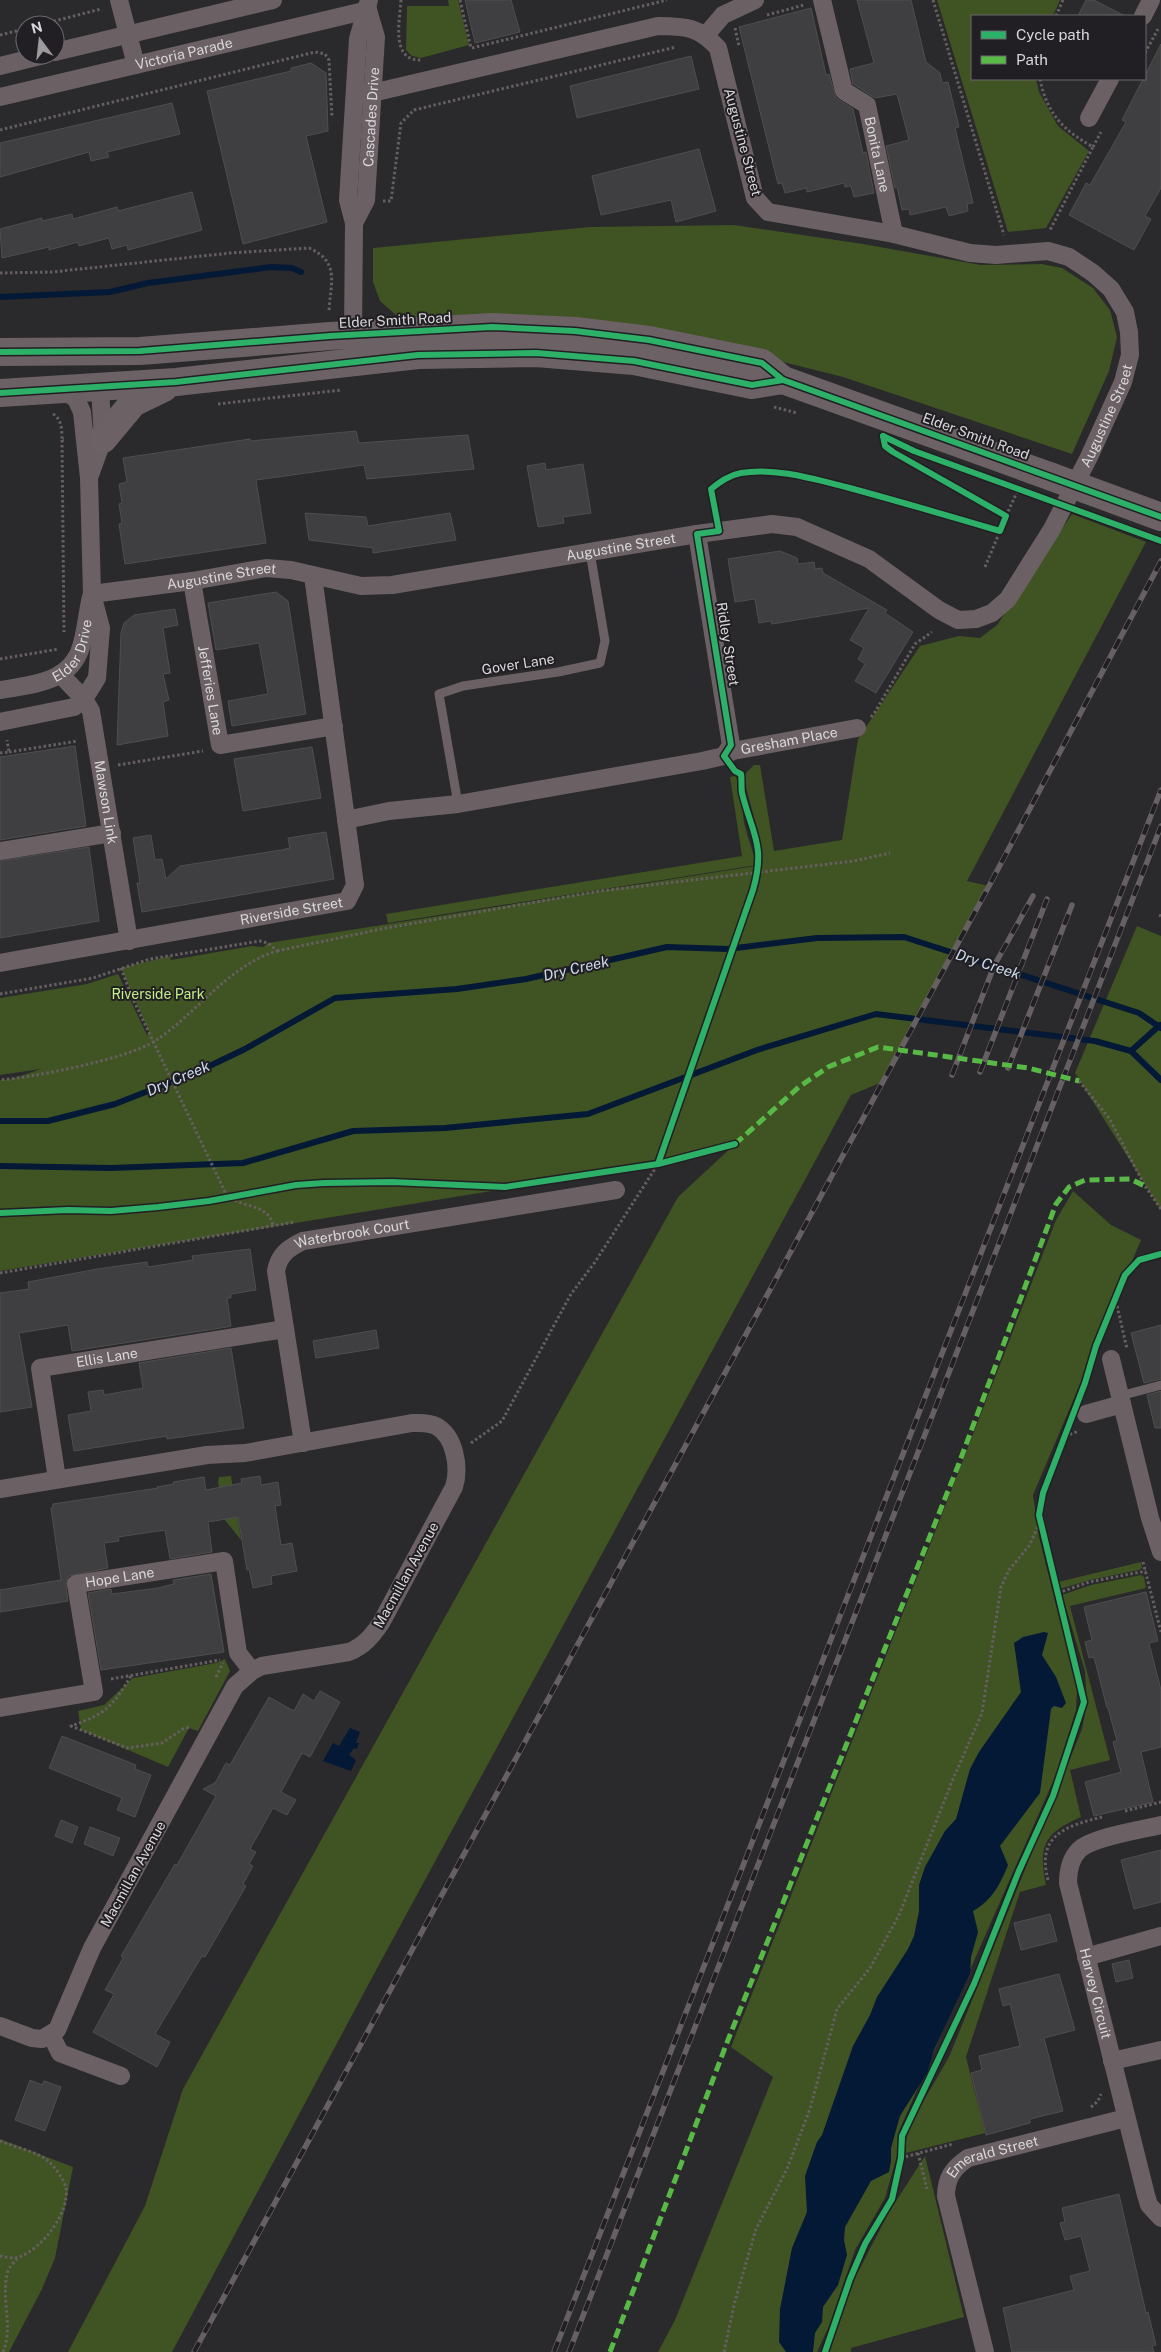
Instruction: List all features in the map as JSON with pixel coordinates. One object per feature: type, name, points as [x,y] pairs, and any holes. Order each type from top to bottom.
[{"type":"main road","name":"Elder Smith Road","points":[[0,352],[140,351],[353,334],[492,327],[575,331],[649,340],[762,363],[783,380],[1161,517]]},
{"type":"main road","points":[[353,334],[357,341],[363,345],[398,347],[418,355]]},
{"type":"main road","name":"Elder Smith Road","points":[[0,393],[57,401],[100,388],[176,382],[418,355],[536,353],[634,361],[752,385],[783,380]]},
{"type":"main road","points":[[0,357],[73,370],[90,376],[100,388]]},
{"type":"main road","points":[[103,439],[133,402],[176,382]]},
{"type":"street","points":[[65,50],[273,0]]},
{"type":"street","points":[[1144,15],[1151,0]]},
{"type":"street","name":"Bonita Lane","points":[[814,2],[844,91],[867,105],[894,234]]},
{"type":"street","points":[[112,4],[128,35],[136,65]]},
{"type":"street","name":"Victoria Parade","points":[[0,97],[136,65],[368,5]]},
{"type":"street","name":"Cascades Drive","points":[[354,223],[366,200],[373,93],[376,37],[368,5]]},
{"type":"street","name":"Cascades Drive","points":[[353,334],[354,223],[348,200],[358,39],[368,5]]},
{"type":"street","points":[[355,97],[658,26],[685,26],[706,35],[723,15],[758,8]]},
{"type":"street","name":"Augustine Street","points":[[92,594],[192,581],[266,568],[291,570],[361,586],[392,585],[697,534],[772,524],[797,527],[869,559],[939,610],[958,620],[976,619],[992,613],[1008,599],[1048,536],[1089,457],[1123,382],[1130,355],[1129,332],[1125,312],[1111,289],[1093,273],[1069,257],[1048,251],[996,255],[970,253],[894,234],[768,212],[755,198],[718,48],[706,35]]},
{"type":"street","points":[[0,66],[15,62]]},
{"type":"street","points":[[1089,118],[1109,80]]},
{"type":"street","name":"Elder Drive","points":[[88,478],[103,439],[100,388]]},
{"type":"street","name":"Elder Drive","points":[[3,729],[74,707],[84,699],[97,678],[100,662],[101,628],[92,594],[88,478],[82,412],[76,399],[57,401]]},
{"type":"street","name":"Ridley Street","points":[[697,534],[731,745],[724,756]]},
{"type":"street","name":"Riverside Street","points":[[0,963],[347,901],[355,885],[313,576]]},
{"type":"street","name":"Jefferies Lane","points":[[192,581],[220,745],[334,726]]},
{"type":"street","name":"Elder Drive","points":[[0,690],[43,683],[60,674],[72,664],[81,646],[92,594]]},
{"type":"street","name":"Mawson Link","points":[[60,674],[84,699],[91,711],[129,941]]},
{"type":"street","name":"Gresham Place","points":[[724,756],[733,751],[857,728]]},
{"type":"street","points":[[346,820],[389,812],[458,804],[724,756]]},
{"type":"street","points":[[0,851],[112,833]]},
{"type":"street","name":"Waterbrook Court","points":[[304,1442],[276,1272],[284,1252],[303,1241],[616,1190]]},
{"type":"street","name":"Ellis Lane","points":[[57,1479],[40,1368],[285,1329]]},
{"type":"street","points":[[1111,1359],[1150,1518],[1161,1552]]},
{"type":"street","points":[[1084,1422],[1121,1400]]},
{"type":"street","name":"Macmillan Avenue","points":[[0,1489],[207,1455],[245,1453],[412,1423],[427,1423],[437,1426],[448,1437],[458,1470],[454,1487],[381,1623],[367,1642],[349,1652],[262,1666],[252,1670],[235,1686],[92,1948],[63,2021],[51,2035]]},
{"type":"street","name":"Hope Lane","points":[[0,1708],[94,1692],[76,1584],[224,1561],[238,1653],[252,1670]]},
{"type":"street","name":"Harvey Circuit","points":[[1161,1825],[1090,1842],[1079,1850],[1068,1870],[1068,1883],[1146,2195],[1149,2205],[1161,2218]]},
{"type":"street","points":[[1086,1957],[1161,1936]]},
{"type":"street","points":[[0,2026],[32,2038],[42,2039],[51,2035],[60,2053],[121,2076]]},
{"type":"street","points":[[1112,2061],[1161,2050]]},
{"type":"street","name":"Emerald Street","points":[[985,2352],[946,2196],[946,2186],[950,2174],[957,2165],[968,2158],[1126,2118]]},
{"type":"lane","name":"Gover Lane","points":[[458,804],[439,694],[463,686],[558,672],[600,663],[605,641],[590,552]]},
{"type":"lane","points":[[1121,1400],[1161,1385]]},
{"type":"path","points":[[400,0],[399,40],[401,50],[407,57],[416,60],[426,60]]},
{"type":"path","points":[[460,0],[472,48]]},
{"type":"path","points":[[463,50],[668,0]]},
{"type":"path","points":[[933,0],[1003,235],[1011,234]]},
{"type":"path","points":[[1056,15],[1063,0]]},
{"type":"path","points":[[758,8],[814,2]]},
{"type":"path","points":[[65,18],[112,4]]},
{"type":"path","points":[[1146,51],[1161,23]]},
{"type":"path","points":[[734,24],[740,51]]},
{"type":"path","points":[[0,35],[15,31]]},
{"type":"path","points":[[382,201],[391,201],[401,123],[414,110],[678,46],[706,35]]},
{"type":"path","points":[[0,130],[315,52],[324,54],[329,60],[332,122]]},
{"type":"path","points":[[1040,80],[1049,106],[1061,125],[1072,135],[1093,147],[1050,230],[1044,231]]},
{"type":"path","points":[[0,273],[52,272],[294,247],[309,248],[318,252],[333,271]]},
{"type":"path","points":[[329,312],[334,261]]},
{"type":"path","points":[[212,404],[342,390]]},
{"type":"path","points":[[57,401],[57,416],[61,426],[62,440],[64,638]]},
{"type":"path","points":[[770,406],[798,413]]},
{"type":"path","points":[[883,436],[885,446],[893,452],[1006,516]]},
{"type":"path","points":[[62,440],[67,440]]},
{"type":"path","points":[[719,531],[711,489],[726,478],[741,473],[784,473],[909,503],[1000,531]]},
{"type":"path","points":[[985,567],[1018,489]]},
{"type":"path","points":[[857,728],[876,712],[915,644],[932,632]]},
{"type":"path","points":[[0,659],[64,648]]},
{"type":"path","points":[[3,729],[9,752]]},
{"type":"path","points":[[0,753],[79,741],[81,750]]},
{"type":"path","points":[[113,765],[209,750],[220,745]]},
{"type":"path","points":[[724,756],[735,771],[741,774],[742,793],[759,844],[756,881]]},
{"type":"path","points":[[0,1080],[58,1070],[100,1060],[154,1042],[242,968],[263,955],[277,951],[386,928],[600,891],[854,861],[890,853]]},
{"type":"path","points":[[0,994],[93,978],[150,959],[260,941],[268,943],[277,951]]},
{"type":"path","points":[[121,968],[132,998],[225,1192],[229,1198],[264,1212],[272,1219],[273,1226]]},
{"type":"path","points":[[1079,1081],[1109,1118],[1145,1186],[1161,1209]]},
{"type":"path","points":[[610,1171],[658,1164],[735,1144]]},
{"type":"path","points":[[454,1455],[502,1421],[571,1294],[595,1262],[662,1155]]},
{"type":"path","points":[[0,1213],[111,1210],[229,1198],[296,1185],[324,1182],[392,1182],[505,1187]]},
{"type":"path","points":[[476,1192],[514,1186]]},
{"type":"path","points":[[0,1273],[304,1221]]},
{"type":"path","points":[[1112,1310],[1119,1292]]},
{"type":"path","points":[[1116,1301],[1128,1354]]},
{"type":"path","points":[[1065,1436],[1084,1422]]},
{"type":"path","points":[[1062,1444],[1068,1427]]},
{"type":"path","points":[[1040,1518],[1043,1529]]},
{"type":"path","points":[[724,2352],[735,2301],[756,2229],[787,2169],[810,2109],[837,2009],[870,1968],[899,1915],[982,1712],[1001,1586],[1009,1570],[1029,1546],[1040,1518]]},
{"type":"path","points":[[1141,1552],[1161,1632]]},
{"type":"path","points":[[1058,1593],[1089,1582],[1146,1571]]},
{"type":"path","points":[[1056,1584],[1060,1602]]},
{"type":"path","points":[[105,1680],[225,1659],[213,1682]]},
{"type":"path","points":[[131,1676],[110,1708],[93,1718],[71,1726],[127,1748],[162,1743],[182,1729],[190,1728],[194,1721]]},
{"type":"path","points":[[1116,1813],[1161,1802]]},
{"type":"path","points":[[1048,1881],[1045,1857],[1055,1836],[1064,1828],[1108,1816]]},
{"type":"path","points":[[1089,2109],[1098,2102],[1102,2093],[1101,2088]]},
{"type":"path","points":[[0,2142],[46,2159],[64,2180],[66,2190],[60,2218],[49,2235],[33,2250],[17,2258],[8,2270],[6,2286],[9,2333],[4,2352]]},
{"type":"path","points":[[899,2166],[901,2154],[956,2143]]},
{"type":"path","points":[[0,2256],[17,2258]]},
{"type":"green space","points":[[448,0],[458,0],[469,45],[421,58],[412,56],[406,50],[407,6],[449,6]]},
{"type":"green space","points":[[937,0],[1060,0],[1053,15],[971,15],[971,80],[1036,80],[1039,92],[1058,126],[1089,151],[1046,228],[1008,232]]},
{"type":"green space","points":[[734,225],[863,244],[981,265],[1042,264],[1062,268],[1093,288],[1110,310],[1117,337],[1109,371],[1072,454],[843,377],[679,336],[397,316],[380,301],[373,282],[373,248],[590,227]]},
{"type":"green space","name":"Riverside Park","points":[[1072,514],[1146,542],[967,881],[989,886],[880,1083],[851,1095],[374,1974],[172,2352],[68,2352],[145,2206],[183,2089],[678,1197],[734,1145],[658,1164],[0,1271],[0,1080],[12,1079],[41,1069],[0,1075],[0,998],[87,984],[118,974],[147,1035],[150,1034],[121,968],[170,956],[171,960],[252,946],[263,947],[268,943],[762,865],[760,840],[744,780],[746,773],[754,765],[760,765],[774,851],[842,840],[858,739],[920,646],[959,636],[980,638],[997,625]]},
{"type":"green space","points":[[735,776],[742,793],[745,826],[757,865],[388,923],[386,914],[742,856],[730,777]]},
{"type":"green space","points":[[1137,926],[1161,936],[1161,1210],[1075,1073]]},
{"type":"green space","points":[[1073,1191],[1111,1225],[1141,1240],[1033,1495],[1039,1537],[1077,1689],[1076,1710],[1055,1777],[899,2131],[897,2156],[885,2198],[855,2250],[829,2326],[817,2352],[658,2352],[675,2320],[773,2077],[731,2047],[941,1517],[1056,1220]]},
{"type":"green space","points":[[231,1476],[241,1540],[225,1520],[218,1482],[219,1477]]},
{"type":"green space","points":[[1141,1562],[1142,1568],[1139,1570],[1090,1580],[1060,1589],[1058,1582]]},
{"type":"green space","points":[[1141,1575],[1144,1577],[1146,1588],[1070,1606],[1110,1760],[1070,1770],[1081,1817],[1059,1829],[1047,1842],[1043,1860],[1046,1885],[1020,1892],[966,2057],[985,2133],[906,2153],[906,2139],[913,2119],[949,2057],[1082,1729],[1087,1703],[1085,1671],[1062,1595],[1091,1585]]},
{"type":"green space","points":[[225,1659],[230,1671],[198,1731],[189,1728],[168,1767],[81,1730],[78,1711],[104,1705],[133,1678],[216,1663]]},
{"type":"green space","points":[[0,2139],[73,2167],[55,2258],[42,2289],[9,2352],[0,2352]]},
{"type":"green space","points":[[925,2156],[964,2317],[851,2348],[851,2352],[827,2352],[856,2276],[889,2212]]},
{"type":"water","points":[[1044,1632],[1048,1633],[1042,1655],[1056,1677],[1066,1703],[1062,1708],[1054,1706],[1051,1709],[1040,1793],[1000,1846],[1008,1865],[1002,1879],[990,1897],[973,1911],[978,1932],[971,1957],[970,1973],[934,2050],[927,2073],[900,2116],[891,2148],[889,2172],[871,2181],[845,2227],[844,2240],[847,2255],[838,2285],[823,2307],[822,2322],[815,2333],[813,2352],[786,2352],[779,2342],[780,2309],[792,2248],[807,2212],[805,2176],[817,2142],[822,2135],[853,2046],[870,2015],[877,1997],[908,1949],[914,1936],[919,1911],[919,1885],[925,1867],[945,1831],[956,1819],[970,1769],[979,1752],[1021,1692],[1014,1643],[1023,1637]]},
{"type":"water","points":[[350,1728],[360,1732],[356,1743],[359,1743],[357,1749],[354,1748],[349,1755],[356,1760],[351,1771],[323,1761],[333,1743],[339,1746]]},
{"type":"building","points":[[465,0],[511,0],[520,32],[475,43]]},
{"type":"building","points":[[857,0],[911,0],[926,62],[940,73],[942,83],[948,82],[959,127],[955,128],[973,203],[967,204],[968,211],[949,216],[946,207],[910,215],[909,209],[902,210],[886,146],[909,140],[897,94],[875,98],[853,84],[850,69],[874,63]]},
{"type":"building","points":[[1086,0],[1094,0],[1123,15],[1078,15]]},
{"type":"building","points":[[811,8],[826,75],[829,74],[836,98],[853,109],[863,153],[866,152],[874,193],[854,197],[851,186],[845,187],[844,183],[807,192],[807,188],[785,193],[782,183],[778,184],[739,27]]},
{"type":"building","points":[[1161,44],[1161,188],[1145,216],[1151,219],[1134,250],[1069,215],[1086,183],[1090,185],[1126,122],[1122,120],[1143,80],[1146,80],[1146,73]]},
{"type":"building","points":[[691,56],[699,89],[577,118],[570,86]]},
{"type":"building","points":[[311,63],[326,73],[328,131],[306,136],[327,222],[243,244],[207,91],[291,71],[291,68]]},
{"type":"building","points":[[172,103],[180,134],[107,152],[109,157],[91,161],[89,152],[0,177],[0,143]]},
{"type":"building","points":[[699,149],[716,211],[676,222],[671,200],[601,215],[592,176]]},
{"type":"building","points":[[192,192],[202,230],[128,250],[127,245],[112,249],[109,238],[79,246],[78,242],[49,250],[49,247],[2,258],[0,229],[42,218],[42,221],[72,214],[73,219],[117,207],[118,211]]},
{"type":"building","points":[[356,431],[359,443],[468,435],[474,469],[367,479],[364,465],[256,480],[266,543],[125,564],[119,524],[122,523],[119,504],[122,503],[119,484],[127,482],[123,458],[250,439],[251,441]]},
{"type":"building","points":[[545,463],[546,470],[583,464],[591,513],[563,517],[564,523],[538,527],[527,466]]},
{"type":"building","points":[[305,513],[366,517],[368,526],[450,513],[456,540],[373,553],[373,548],[309,540]]},
{"type":"building","points":[[780,551],[797,558],[798,564],[814,562],[815,569],[822,568],[823,573],[887,610],[885,613],[913,632],[876,693],[855,681],[865,664],[858,659],[864,648],[850,640],[869,608],[772,624],[771,621],[759,623],[755,599],[735,602],[728,559]]},
{"type":"building","points":[[276,592],[288,601],[306,714],[232,726],[228,701],[268,694],[259,643],[216,650],[208,603]]},
{"type":"building","points":[[175,609],[178,625],[163,628],[170,673],[163,674],[169,700],[163,702],[168,736],[117,745],[121,633],[124,623],[134,615]]},
{"type":"building","points":[[75,746],[86,826],[0,840],[0,757]]},
{"type":"building","points":[[312,747],[321,798],[243,811],[234,759]]},
{"type":"building","points":[[326,832],[334,879],[142,912],[137,883],[140,883],[133,838],[151,835],[155,860],[162,859],[166,879],[180,866],[290,848],[288,838]]},
{"type":"building","points":[[89,847],[99,921],[0,938],[0,861]]},
{"type":"building","points":[[250,1249],[256,1290],[231,1294],[231,1298],[227,1298],[231,1326],[72,1351],[68,1325],[19,1333],[32,1407],[0,1412],[0,1293],[29,1289],[28,1282],[97,1269],[147,1262],[148,1267],[193,1260],[192,1256]]},
{"type":"building","points":[[1161,1325],[1161,1379],[1144,1383],[1131,1333]]},
{"type":"building","points":[[376,1330],[379,1348],[316,1358],[313,1341]]},
{"type":"building","points":[[231,1348],[244,1428],[167,1439],[167,1436],[74,1451],[68,1415],[91,1411],[88,1392],[103,1390],[104,1395],[143,1388],[139,1363]]},
{"type":"building","points":[[1161,1391],[1161,1428],[1155,1428],[1147,1395]]},
{"type":"building","points":[[260,1476],[261,1485],[278,1482],[281,1505],[275,1506],[281,1545],[292,1543],[297,1571],[271,1576],[272,1584],[253,1588],[249,1569],[247,1570],[238,1517],[208,1522],[212,1552],[170,1559],[165,1530],[118,1537],[119,1541],[104,1543],[108,1568],[69,1576],[66,1585],[68,1601],[0,1612],[0,1590],[61,1580],[51,1508],[53,1504],[158,1488],[174,1484],[173,1482],[204,1477],[206,1490],[242,1483],[241,1479]]},
{"type":"building","points":[[211,1574],[224,1652],[101,1670],[88,1593],[111,1589],[112,1594],[158,1588],[174,1584],[173,1580]]},
{"type":"building","points":[[1146,1592],[1158,1641],[1149,1643],[1161,1690],[1161,1747],[1141,1752],[1153,1802],[1094,1816],[1085,1782],[1121,1772],[1113,1742],[1117,1741],[1094,1657],[1089,1658],[1085,1642],[1092,1640],[1084,1607]]},
{"type":"building","points":[[320,1691],[340,1702],[310,1757],[302,1753],[281,1792],[296,1800],[287,1815],[273,1808],[250,1849],[256,1852],[249,1864],[253,1866],[243,1884],[246,1886],[205,1957],[202,1956],[155,2034],[170,2042],[157,2067],[93,2032],[114,1994],[105,1990],[123,1958],[121,1956],[175,1864],[177,1865],[216,1796],[203,1789],[215,1783],[226,1763],[230,1765],[269,1697],[294,1711],[303,1694],[314,1701]]},
{"type":"building","points":[[62,1736],[136,1765],[135,1769],[151,1775],[135,1817],[117,1810],[122,1798],[49,1768]]},
{"type":"building","points":[[61,1820],[78,1827],[72,1843],[55,1836]]},
{"type":"building","points":[[90,1827],[120,1838],[113,1856],[84,1844]]},
{"type":"building","points":[[1161,1850],[1161,1902],[1134,1909],[1121,1860]]},
{"type":"building","points":[[1050,1914],[1057,1941],[1021,1950],[1014,1923]]},
{"type":"building","points":[[1129,1960],[1133,1978],[1116,1982],[1112,1964]]},
{"type":"building","points":[[1059,1974],[1075,2030],[1044,2038],[1063,2111],[1030,2119],[1030,2123],[986,2135],[971,2073],[982,2070],[979,2056],[1020,2046],[1010,2004],[1003,2006],[999,1989]]},
{"type":"building","points":[[30,2080],[42,2085],[44,2081],[61,2087],[45,2131],[15,2120]]},
{"type":"building","points":[[1119,2194],[1146,2313],[1148,2312],[1156,2345],[1152,2346],[1154,2352],[1012,2352],[1003,2308],[1074,2290],[1070,2276],[1090,2271],[1081,2236],[1065,2240],[1060,2223],[1065,2222],[1062,2208]]},
{"type":"waterway","points":[[0,297],[110,292],[148,283],[271,267],[292,268],[301,272]]},
{"type":"waterway","name":"Dry Creek","points":[[0,1121],[48,1121],[115,1104],[197,1072],[245,1049],[335,998],[457,989],[526,979],[667,947],[728,949],[817,938],[904,937],[1139,1013],[1161,1028]]},
{"type":"waterway","name":"Dry Creek","points":[[0,1166],[111,1168],[243,1163],[353,1131],[445,1128],[588,1114],[757,1050],[876,1014],[1095,1041],[1131,1051],[1161,1080]]},
{"type":"waterway","points":[[1131,1051],[1160,1025]]},
{"type":"railway","points":[[194,2352],[989,886],[1161,561]]},
{"type":"railway","points":[[554,2352],[1161,790]]},
{"type":"railway","points":[[569,2352],[1161,826]]},
{"type":"railway","points":[[952,1075],[994,966],[1033,896]]},
{"type":"railway","points":[[980,1072],[1047,899]]},
{"type":"railway","points":[[1008,1068],[1072,905]]},
{"type":"marked path","points":[[735,1144],[799,1087],[828,1067],[878,1047],[1028,1068],[1079,1081]]},
{"type":"marked path","points":[[610,2352],[726,2045],[958,1466],[1056,1204],[1069,1187],[1085,1180],[1130,1179],[1145,1186]]},
{"type":"cycle path","points":[[0,352],[140,351],[330,336],[492,327],[575,331],[649,340],[762,363],[783,380],[1161,517]]},
{"type":"cycle path","points":[[0,393],[176,382],[418,355],[536,353],[634,361],[752,385],[783,380]]},
{"type":"cycle path","points":[[883,436],[914,451],[1161,541]]},
{"type":"cycle path","points":[[658,1164],[753,890],[758,862],[756,840],[742,793],[741,774],[735,771],[724,756],[731,745],[697,534],[719,531],[711,489],[733,475],[754,472],[780,473],[821,481],[1000,531],[1006,516],[893,452],[885,446],[883,436]]},
{"type":"cycle path","points":[[0,1213],[68,1210],[111,1211],[158,1207],[209,1201],[296,1185],[324,1183],[392,1182],[505,1187],[658,1164],[735,1144]]},
{"type":"cycle path","points":[[825,2352],[850,2279],[865,2244],[892,2199],[901,2158],[902,2136],[974,1984],[1018,1873],[1053,1796],[1084,1702],[1039,1515],[1043,1493],[1085,1383],[1096,1346],[1125,1275],[1139,1260],[1161,1254]]}]
